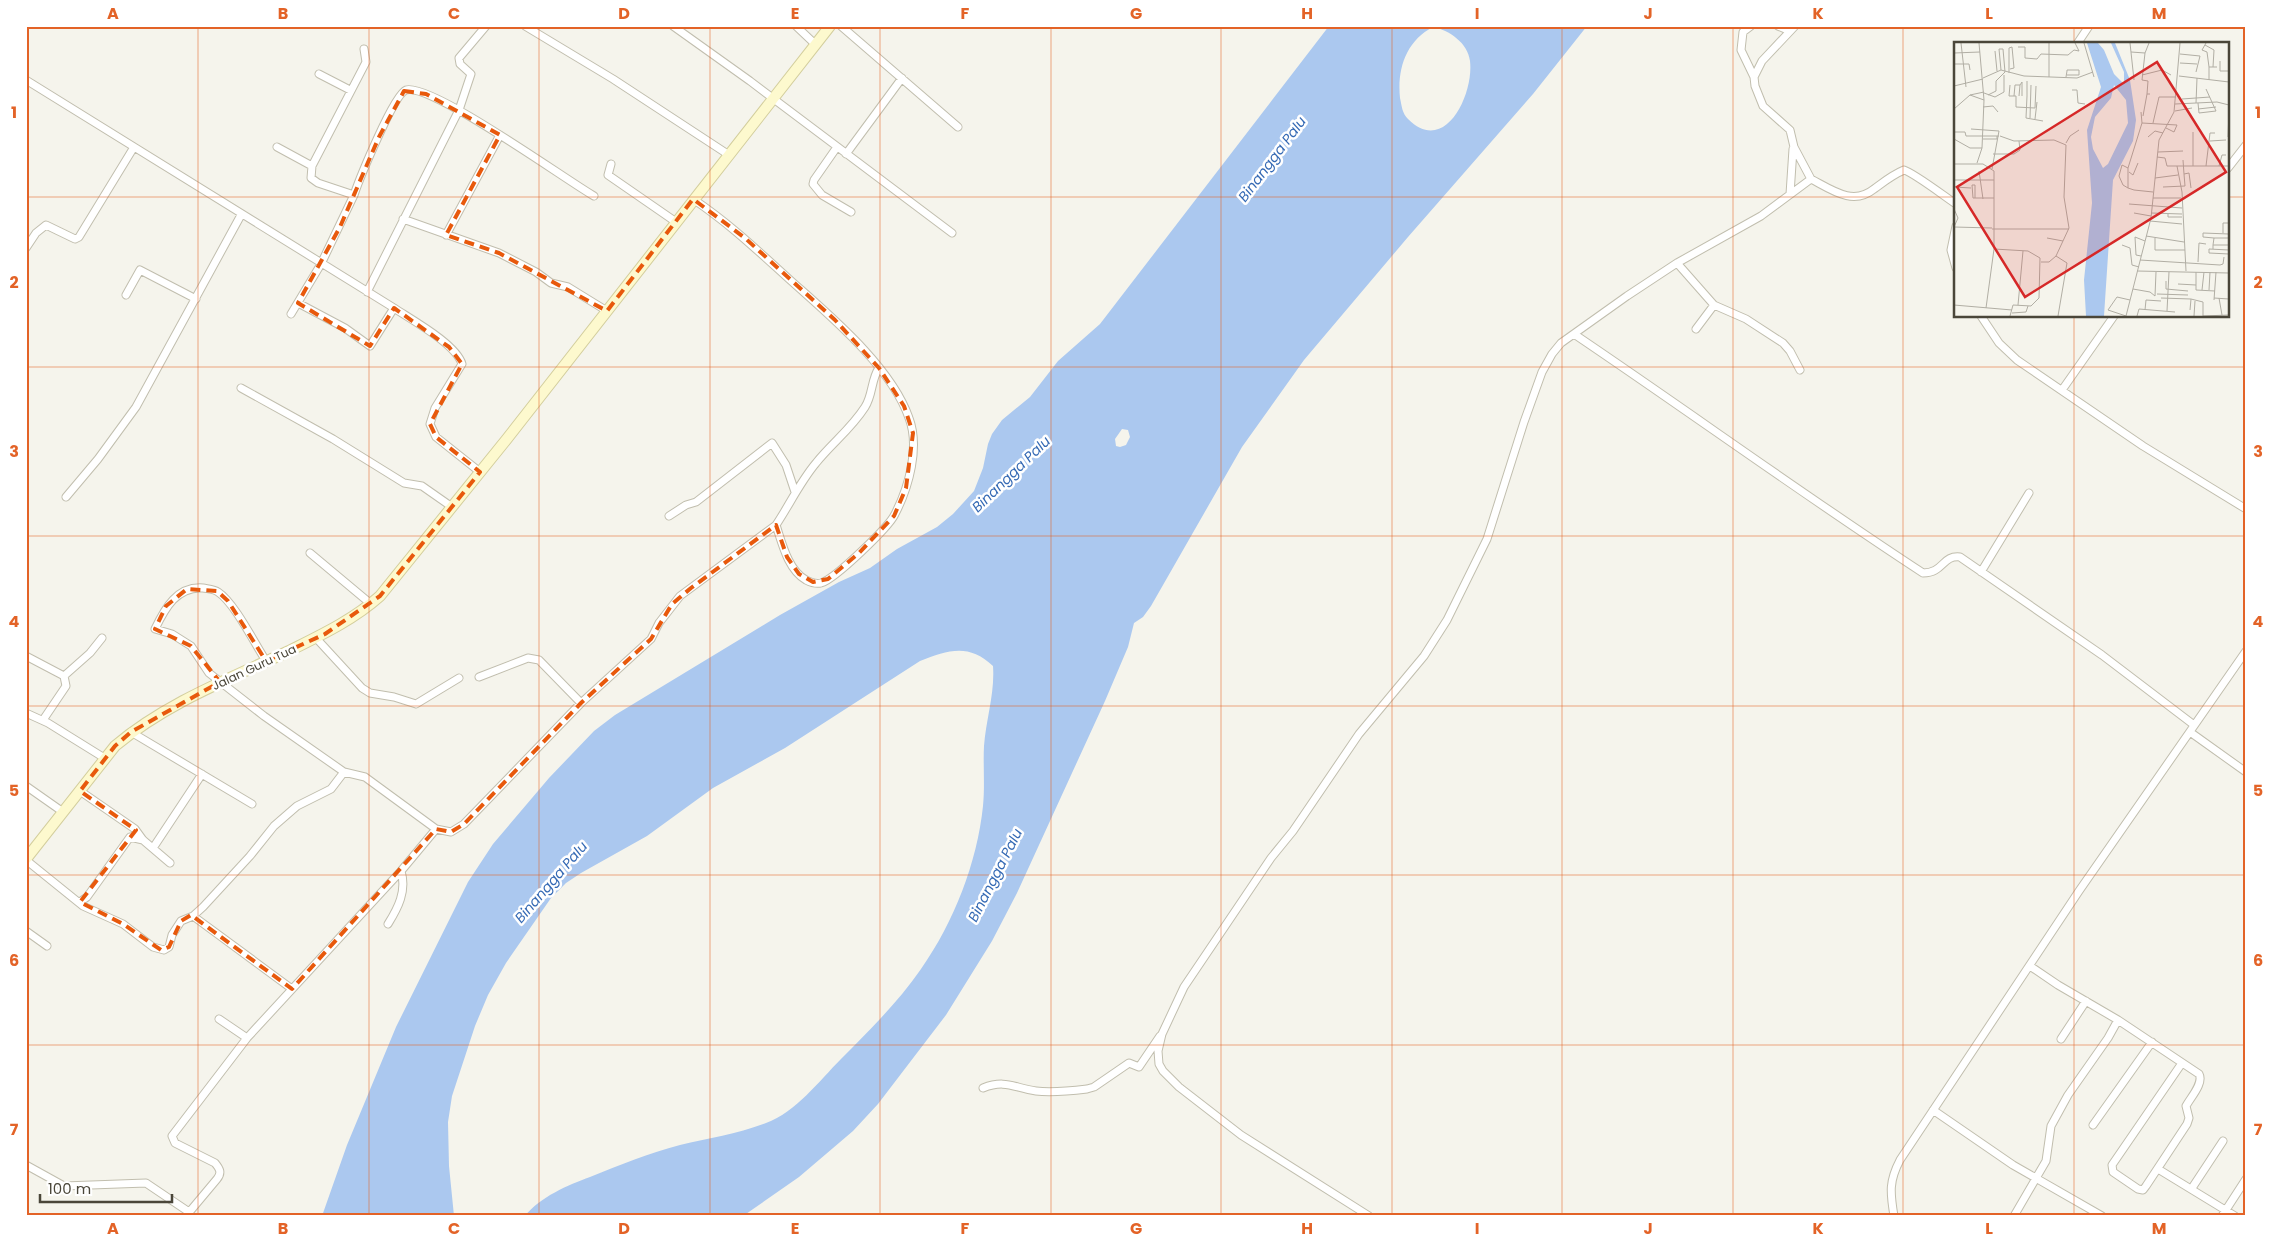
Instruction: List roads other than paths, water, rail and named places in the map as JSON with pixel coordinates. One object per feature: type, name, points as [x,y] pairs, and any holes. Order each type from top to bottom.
[{"type":"main road","name":"Jalan Guru Tua","points":[[26,860],[115,746],[132,732],[151,718],[220,682],[316,638],[359,614],[380,596],[480,472],[830,26]]},
{"type":"street","points":[[367,292],[402,219],[459,110],[471,74],[460,64],[459,58],[486,26]]},
{"type":"street","points":[[525,26],[622,85],[729,155]]},
{"type":"street","points":[[673,26],[774,99],[952,233]]},
{"type":"street","points":[[796,26],[816,45]]},
{"type":"street","points":[[841,26],[958,127]]},
{"type":"street","points":[[1751,26],[1744,32],[1741,50],[1754,77],[1757,97],[1771,114],[1790,130],[1794,147],[1811,179],[1848,198],[1866,196],[1891,175],[1904,170],[1915,175],[1954,203]]},
{"type":"street","points":[[1778,26],[1792,29]]},
{"type":"street","points":[[2078,42],[2089,26]]},
{"type":"street","points":[[1754,77],[1762,61],[1792,29]]},
{"type":"street","points":[[354,195],[314,181],[311,178],[312,166],[366,62],[364,49]]},
{"type":"street","points":[[319,74],[350,90]]},
{"type":"street","points":[[846,154],[902,78]]},
{"type":"street","points":[[27,82],[394,308],[449,347],[460,357],[462,364],[435,408],[430,424],[436,437],[480,472]]},
{"type":"street","points":[[291,314],[321,264],[354,195],[360,176],[404,91],[408,90],[426,94],[459,110],[594,196]]},
{"type":"street","points":[[324,123],[332,129]]},
{"type":"street","points":[[446,235],[500,135]]},
{"type":"street","points":[[2230,165],[2246,145]]},
{"type":"street","points":[[26,248],[36,233],[46,225],[70,238],[75,239],[79,237],[134,147]]},
{"type":"street","points":[[278,147],[312,166]]},
{"type":"street","points":[[837,147],[813,184],[822,195],[851,212]]},
{"type":"street","points":[[1790,194],[1794,147]]},
{"type":"street","points":[[611,164],[608,175],[676,222]]},
{"type":"street","points":[[983,1088],[997,1083],[1006,1083],[1036,1091],[1087,1089],[1094,1087],[1129,1063],[1139,1067],[1162,1034],[1184,987],[1271,858],[1293,831],[1359,734],[1424,656],[1446,620],[1487,539],[1542,372],[1557,349],[1574,334],[1677,263],[1761,216],[1811,179]]},
{"type":"street","points":[[693,199],[746,238],[835,320],[879,368],[904,406],[910,419],[913,434],[912,460],[906,488],[894,516],[859,553],[820,583],[806,580],[787,557],[776,525]]},
{"type":"street","points":[[66,497],[125,424],[241,215]]},
{"type":"street","points":[[402,219],[499,253],[536,272],[551,283],[568,287],[607,311]]},
{"type":"street","points":[[1954,236],[1951,250],[1954,261]]},
{"type":"street","points":[[1677,263],[1714,305],[1746,319],[1783,344],[1790,351],[1800,370]]},
{"type":"street","points":[[126,295],[140,270],[196,299]]},
{"type":"street","points":[[298,303],[345,328],[370,346],[394,308]]},
{"type":"street","points":[[1696,329],[1714,305]]},
{"type":"street","points":[[1982,318],[1999,343],[2017,360],[2150,450],[2246,509]]},
{"type":"street","points":[[2062,390],[2113,318]]},
{"type":"street","points":[[1574,334],[1826,510],[1923,573],[1932,573],[1940,569],[1945,561],[1954,556],[1960,557],[2102,655],[2194,725]]},
{"type":"street","points":[[266,661],[228,601],[217,591],[208,588],[187,589],[166,606],[155,629],[172,634],[191,646],[209,673],[264,716],[344,772],[365,777],[384,788],[436,829],[451,832],[464,824],[581,703],[651,639],[659,623],[680,596],[776,525],[795,492],[816,463],[847,432],[866,407],[873,390],[874,374],[879,368]]},
{"type":"street","points":[[241,388],[333,438],[404,483],[422,486],[452,507]]},
{"type":"street","points":[[669,516],[696,502],[772,443],[786,465],[795,492]]},
{"type":"street","points":[[1981,572],[2029,493]]},
{"type":"street","points":[[310,553],[371,604]]},
{"type":"street","points":[[64,676],[102,638]]},
{"type":"street","points":[[316,638],[362,688],[374,695],[394,697],[416,704],[459,678]]},
{"type":"street","points":[[1894,1216],[1891,1198],[1892,1176],[1921,1127],[2079,891],[2246,651]]},
{"type":"street","points":[[26,656],[64,676]]},
{"type":"street","points":[[479,678],[528,658],[534,658],[539,660],[581,703]]},
{"type":"street","points":[[43,720],[66,686],[64,676]]},
{"type":"street","points":[[26,713],[43,720],[106,759]]},
{"type":"street","points":[[132,732],[181,764],[202,774],[252,804]]},
{"type":"street","points":[[2190,732],[2246,772]]},
{"type":"street","points":[[26,860],[90,910],[123,924],[160,950],[169,947],[172,935],[181,921],[193,916],[250,856],[274,826],[288,813],[331,789],[344,772]]},
{"type":"street","points":[[153,848],[202,774]]},
{"type":"street","points":[[26,786],[64,812]]},
{"type":"street","points":[[80,790],[135,829],[143,840],[170,864]]},
{"type":"street","points":[[26,1165],[64,1186],[146,1183],[187,1214],[218,1179],[220,1168],[215,1163],[175,1143],[172,1136],[247,1038],[401,871],[436,829]]},
{"type":"street","points":[[80,902],[86,897],[130,837],[143,840]]},
{"type":"street","points":[[388,924],[398,908],[402,894],[401,871]]},
{"type":"street","points":[[193,916],[292,989]]},
{"type":"street","points":[[26,931],[47,946]]},
{"type":"street","points":[[2030,966],[2118,1020],[2199,1074],[2201,1079],[2186,1106],[2189,1118],[2187,1124],[2145,1188],[2140,1190],[2116,1174],[2111,1168],[2114,1160],[2182,1063]]},
{"type":"street","points":[[2061,1039],[2086,1001]]},
{"type":"street","points":[[219,1019],[247,1038]]},
{"type":"street","points":[[2014,1216],[2037,1178],[2048,1152],[2052,1126],[2080,1076],[2108,1038],[2118,1020]]},
{"type":"street","points":[[1162,1034],[1158,1051],[1159,1064],[1163,1071],[1179,1087],[1241,1135],[1369,1216]]},
{"type":"street","points":[[2093,1125],[2152,1042]]},
{"type":"street","points":[[1933,1110],[2013,1164],[2102,1216]]},
{"type":"street","points":[[2192,1188],[2224,1141]]},
{"type":"street","points":[[2158,1169],[2235,1216]]},
{"type":"street","points":[[2222,1216],[2246,1179]]},
{"type":"water","name":"Binangga Palu","points":[[1329,26],[1587,26],[1533,94],[1304,360],[1242,447],[1151,606],[1143,617],[1134,623],[1128,647],[1105,701],[1017,893],[992,941],[946,1015],[878,1104],[853,1131],[799,1177],[743,1216],[525,1216],[538,1203],[555,1192],[646,1155],[745,1130],[777,1118],[797,1104],[816,1086],[903,993],[933,951],[954,912],[969,870],[980,827],[984,798],[984,746],[993,686],[993,666],[984,659],[967,651],[949,652],[920,661],[785,748],[713,788],[647,836],[566,883],[551,898],[506,963],[488,995],[475,1026],[452,1096],[448,1122],[449,1166],[454,1216],[322,1216],[347,1145],[396,1027],[468,882],[493,844],[549,778],[594,731],[615,715],[780,615],[839,582],[870,568],[897,549],[937,527],[953,514],[974,491],[983,468],[988,444],[992,434],[1002,420],[1030,397],[1058,361],[1100,324]],"holes":[[[1433,27],[1457,38],[1466,49],[1470,61],[1470,74],[1462,104],[1445,126],[1434,130],[1421,128],[1406,117],[1403,112],[1399,87],[1402,66],[1410,48],[1416,40]],[[1122,429],[1128,430],[1130,437],[1126,445],[1120,447],[1116,446],[1115,439]]]}]
